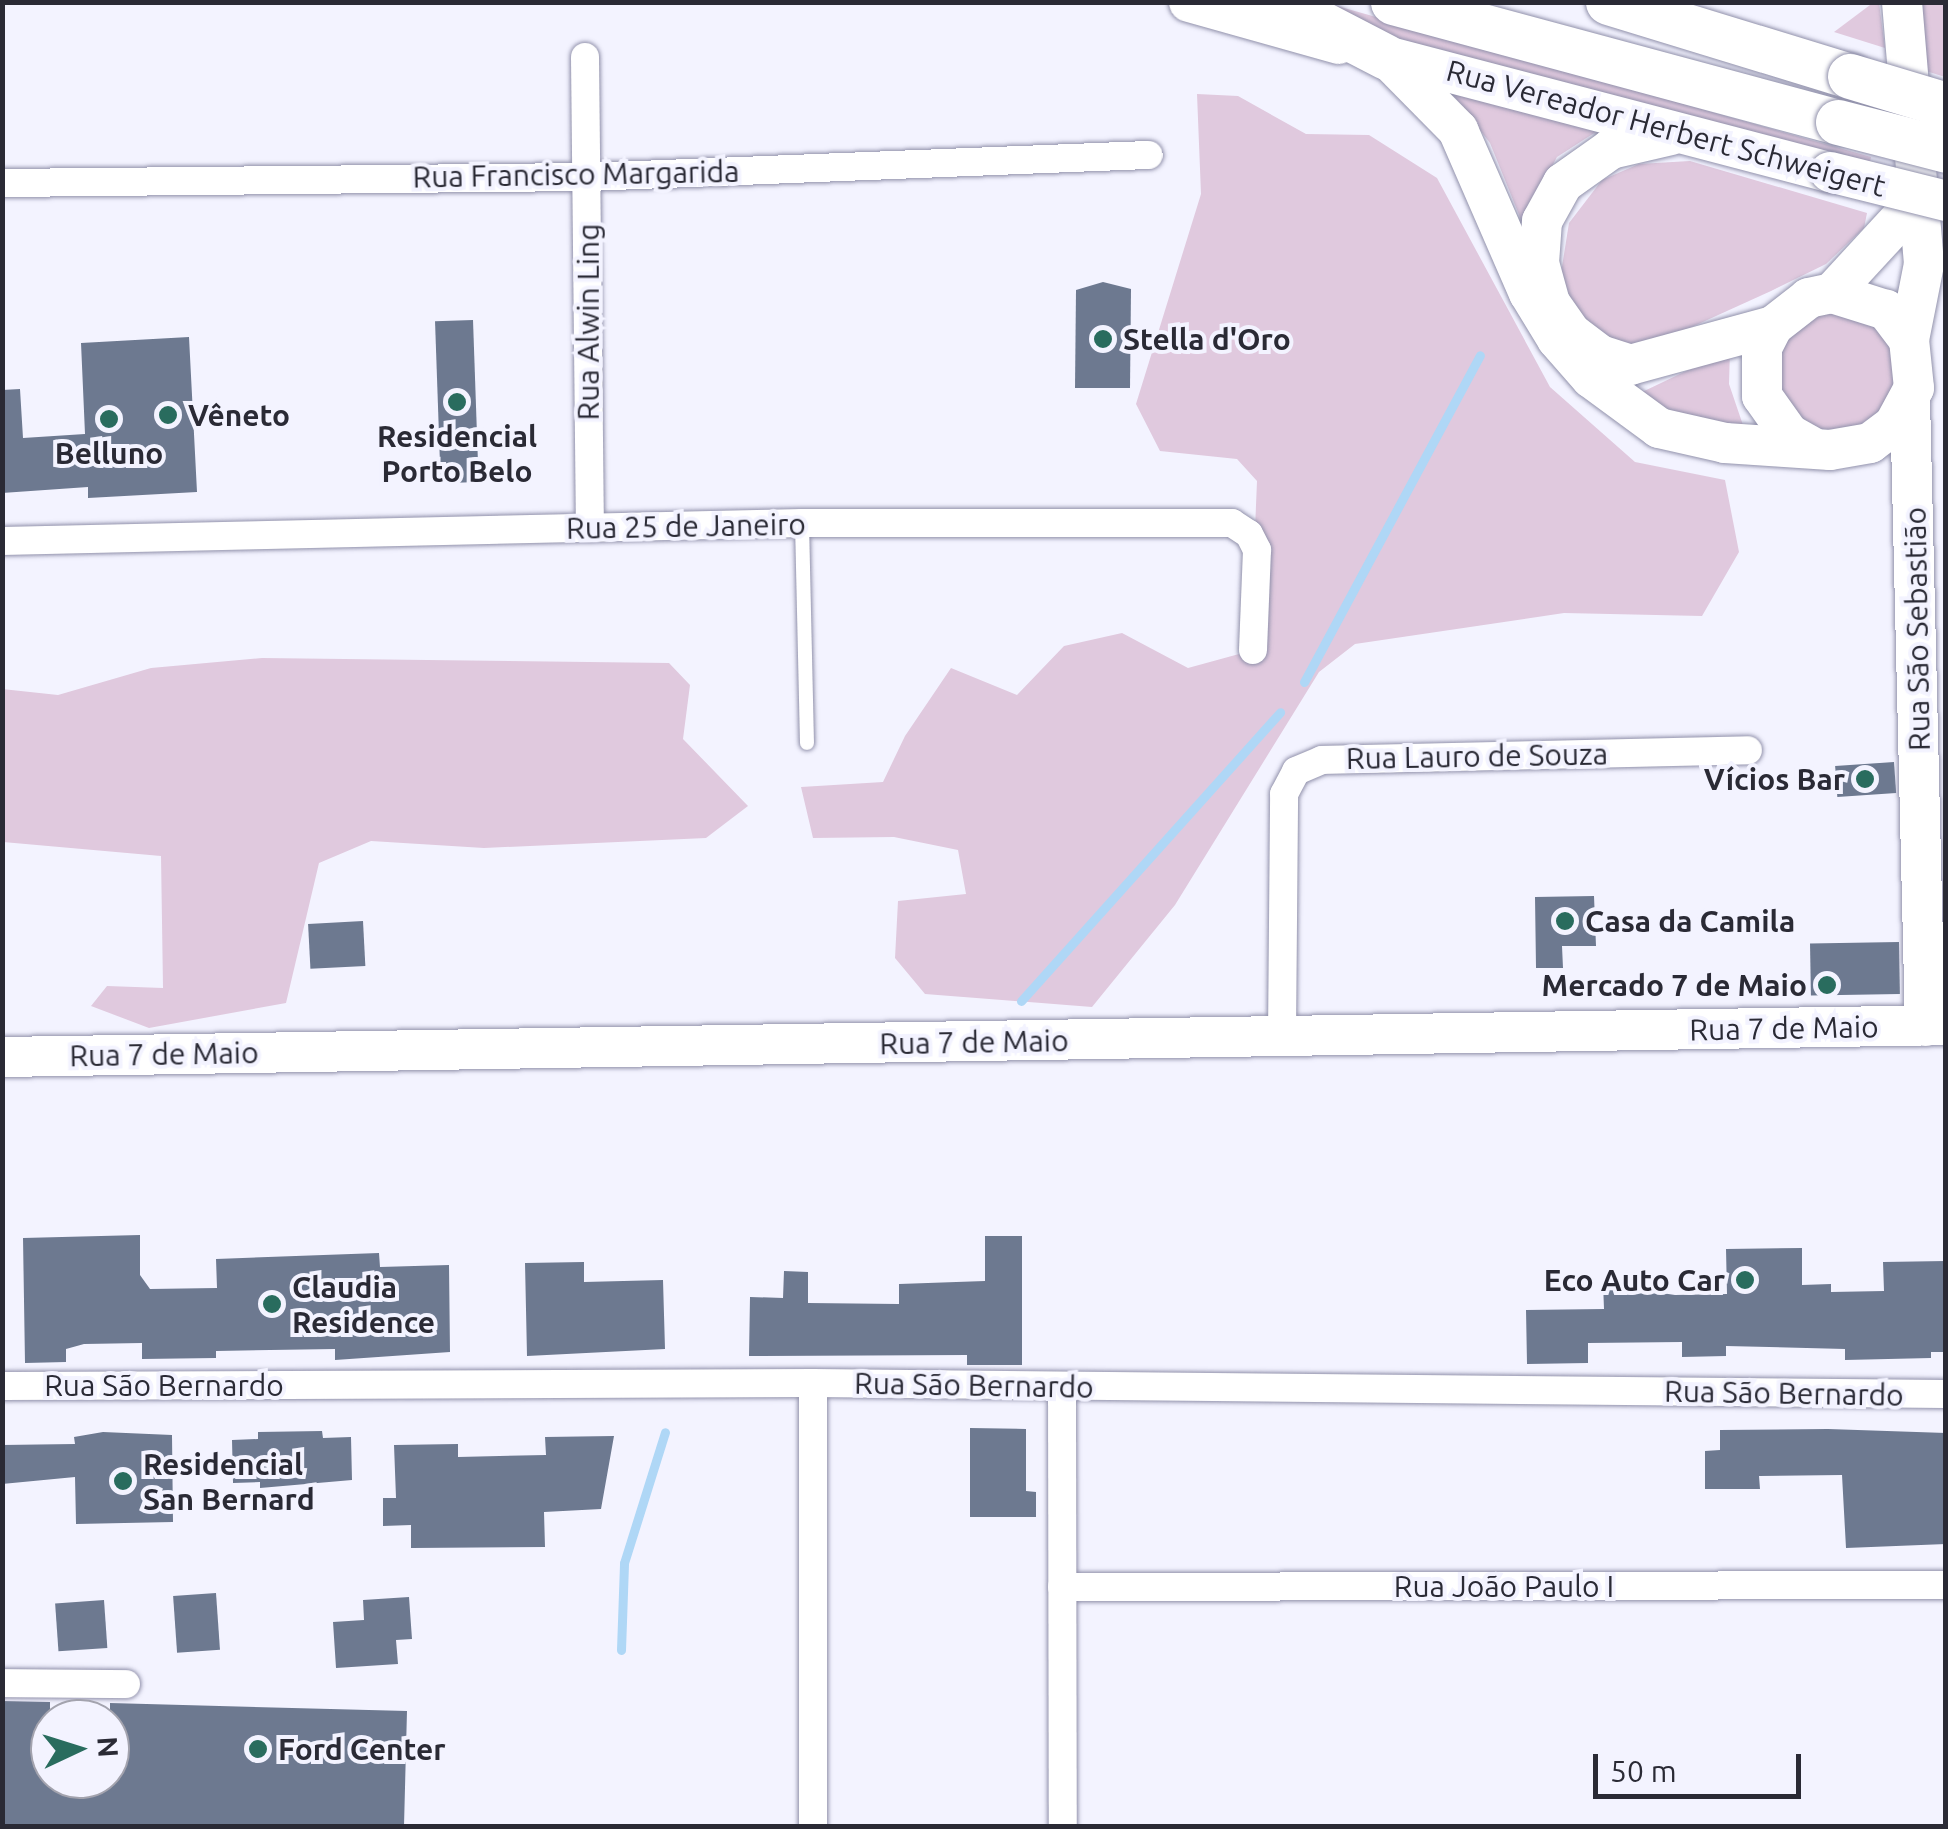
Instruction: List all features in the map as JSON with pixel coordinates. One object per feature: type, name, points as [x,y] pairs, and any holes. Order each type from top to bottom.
[{"type":"main road","points":[[1280,2],[1386,56]]},
{"type":"main road","points":[[1393,2],[1946,150]]},
{"type":"main road","points":[[1608,2],[1946,105]]},
{"type":"street","name":"Rua Vereador Herbert Schweigert","points":[[1189,2],[1931,201]]},
{"type":"street","points":[[1902,2],[1931,201],[1909,340]]},
{"type":"street","name":"Rua Alwin Ling","points":[[585,56],[590,528]]},
{"type":"street","points":[[1386,56],[1458,130],[1529,293],[1591,378],[1659,428],[1695,440],[1851,449],[1870,443],[1894,425],[1910,399],[1915,364],[1909,340],[1886,310],[1832,293],[1809,298],[1773,326],[1630,364],[1600,355],[1571,333],[1550,303],[1539,264],[1542,221],[1563,183],[1611,149],[1678,133]]},
{"type":"street","name":"Rua Francisco Margarida","points":[[2,182],[588,177],[1149,155]]},
{"type":"street","points":[[1832,293],[1931,201]]},
{"type":"street","points":[[1773,326],[1762,348],[1762,396],[1790,434],[1811,446]]},
{"type":"street","name":"Rua São Sebastião","points":[[1910,399],[1916,472],[1935,1025]]},
{"type":"street","name":"Rua São Sebastião","points":[[1870,443],[1894,451],[1916,472]]},
{"type":"street","name":"Rua 25 de Janeiro","points":[[2,540],[802,523],[1232,523],[1249,534],[1257,550],[1253,650]]},
{"type":"street","name":"Rua Lauro de Souza","points":[[1282,1036],[1284,794],[1296,772],[1322,760],[1748,750]]},
{"type":"street","name":"Rua 7 de Maio","points":[[2,1057],[1935,1025]]},
{"type":"street","points":[[813,1383],[813,1826]]},
{"type":"street","name":"Rua São Bernardo","points":[[2,1386],[813,1383],[1946,1394]]},
{"type":"street","points":[[1062,1386],[1063,1826]]},
{"type":"street","name":"Rua João Paulo I","points":[[1062,1587],[1946,1585]]},
{"type":"street","points":[[2,1683],[126,1684]]},
{"type":"lane","points":[[802,523],[808,743]]},
{"type":"shaded area","points":[[1874,2],[1879,3],[1885,48],[1834,32]]},
{"type":"shaded area","points":[[1911,3],[1945,3],[1945,77],[1923,70]]},
{"type":"shaded area","points":[[1330,4],[1871,157],[1869,168],[1390,38]]},
{"type":"shaded area","points":[[1444,83],[1602,128],[1557,157],[1537,193],[1530,242],[1490,143]]},
{"type":"shaded area","points":[[1197,94],[1238,96],[1306,134],[1369,135],[1437,178],[1550,387],[1635,462],[1725,480],[1739,552],[1702,616],[1564,613],[1355,644],[1319,672],[1175,905],[1092,1007],[925,994],[895,958],[898,901],[966,894],[958,850],[894,837],[813,838],[801,787],[883,782],[905,736],[951,668],[1017,695],[1064,646],[1122,633],[1188,668],[1250,651],[1257,481],[1237,459],[1160,451],[1136,404],[1201,194]]},
{"type":"shaded area","points":[[1690,161],[1867,213],[1864,228],[1826,264],[1771,291],[1650,346],[1610,346],[1578,319],[1561,273],[1569,223],[1602,180],[1639,164]]},
{"type":"shaded area","points":[[1837,310],[1861,314],[1880,328],[1894,347],[1898,371],[1894,395],[1880,414],[1861,428],[1837,432],[1813,428],[1794,414],[1780,395],[1776,371],[1780,347],[1794,328],[1813,314]]},
{"type":"shaded area","points":[[1730,350],[1729,384],[1746,434],[1682,428],[1638,394]]},
{"type":"shaded area","points":[[262,658],[669,663],[690,685],[683,739],[748,806],[706,838],[484,848],[371,841],[319,863],[286,1003],[149,1028],[91,1006],[107,986],[163,988],[161,856],[3,842],[2,689],[58,695],[151,668]]},
{"type":"building","name":"Stella d'Oro","points":[[1103,282],[1131,289],[1130,388],[1075,388],[1076,290]]},
{"type":"building","name":"Residencial Porto Belo","points":[[473,320],[479,482],[441,483],[435,321]]},
{"type":"building","points":[[189,337],[197,492],[88,498],[88,487],[2,493],[2,390],[20,389],[23,438],[85,434],[81,343]]},
{"type":"building","name":"Vícios Bar","points":[[1894,762],[1896,793],[1837,797],[1835,766]]},
{"type":"building","name":"Casa da Camila","points":[[1594,896],[1596,946],[1562,946],[1563,968],[1536,968],[1535,897]]},
{"type":"building","points":[[363,921],[365,966],[310,969],[308,924]]},
{"type":"building","points":[[1899,942],[1900,994],[1811,996],[1810,944]]},
{"type":"building","points":[[140,1235],[140,1275],[150,1289],[217,1288],[216,1259],[379,1253],[380,1267],[449,1265],[450,1352],[335,1360],[335,1349],[216,1351],[216,1358],[142,1359],[142,1343],[84,1344],[66,1349],[66,1362],[25,1363],[23,1238]]},
{"type":"building","points":[[985,1236],[1022,1236],[1022,1365],[967,1365],[967,1355],[749,1356],[750,1297],[783,1298],[784,1271],[808,1272],[808,1303],[899,1304],[899,1284],[985,1281]]},
{"type":"building","points":[[1802,1248],[1802,1285],[1831,1284],[1831,1292],[1884,1291],[1883,1262],[1946,1261],[1946,1352],[1931,1352],[1931,1358],[1845,1360],[1845,1349],[1726,1346],[1726,1356],[1682,1357],[1682,1342],[1588,1343],[1588,1363],[1527,1364],[1526,1310],[1604,1309],[1603,1283],[1648,1282],[1648,1291],[1675,1295],[1727,1294],[1726,1249]]},
{"type":"building","points":[[584,1262],[584,1282],[663,1280],[665,1349],[527,1356],[525,1263]]},
{"type":"building","points":[[970,1428],[1026,1429],[1026,1491],[1036,1492],[1036,1517],[970,1517]]},
{"type":"building","points":[[1720,1430],[1946,1433],[1946,1544],[1846,1548],[1842,1475],[1759,1476],[1760,1489],[1705,1489],[1705,1451],[1720,1450]]},
{"type":"building","points":[[322,1431],[323,1438],[351,1437],[352,1480],[260,1488],[260,1482],[233,1483],[232,1440],[258,1439],[258,1432]]},
{"type":"building","name":"Residencial San Bernard","points":[[103,1432],[172,1435],[173,1522],[76,1524],[75,1477],[2,1484],[2,1445],[75,1444],[74,1437]]},
{"type":"building","points":[[614,1436],[601,1509],[544,1512],[545,1547],[411,1548],[411,1525],[383,1526],[383,1498],[396,1498],[394,1445],[458,1444],[458,1457],[546,1455],[545,1437]]},
{"type":"building","points":[[216,1593],[220,1650],[177,1653],[173,1596]]},
{"type":"building","points":[[409,1597],[412,1639],[396,1640],[398,1664],[336,1668],[333,1622],[364,1620],[363,1600]]},
{"type":"building","points":[[104,1600],[107,1648],[58,1651],[55,1603]]},
{"type":"building","name":"Ford Center","points":[[2,1701],[30,1702],[30,1799],[130,1799],[130,1704],[407,1711],[404,1826],[2,1826]]},
{"type":"waterway","points":[[1304,682],[1480,355]]},
{"type":"waterway","points":[[1021,1001],[1280,712]]},
{"type":"waterway","points":[[621,1650],[624,1563],[665,1432]]},
{"type":"place","name":"Stella d'Oro","points":[[1103,339]]},
{"type":"place","name":"Residencial Porto Belo","points":[[457,402]]},
{"type":"place","name":"Vêneto","points":[[168,415]]},
{"type":"place","name":"Belluno","points":[[109,419]]},
{"type":"place","name":"Vícios Bar","points":[[1865,779]]},
{"type":"place","name":"Casa da Camila","points":[[1565,921]]},
{"type":"place","name":"Mercado 7 de Maio","points":[[1827,985]]},
{"type":"place","name":"Eco Auto Car","points":[[1745,1280]]},
{"type":"place","name":"Claudia Residence","points":[[272,1304]]},
{"type":"place","name":"Residencial San Bernard","points":[[123,1481]]},
{"type":"place","name":"Ford Center","points":[[258,1749]]}]
